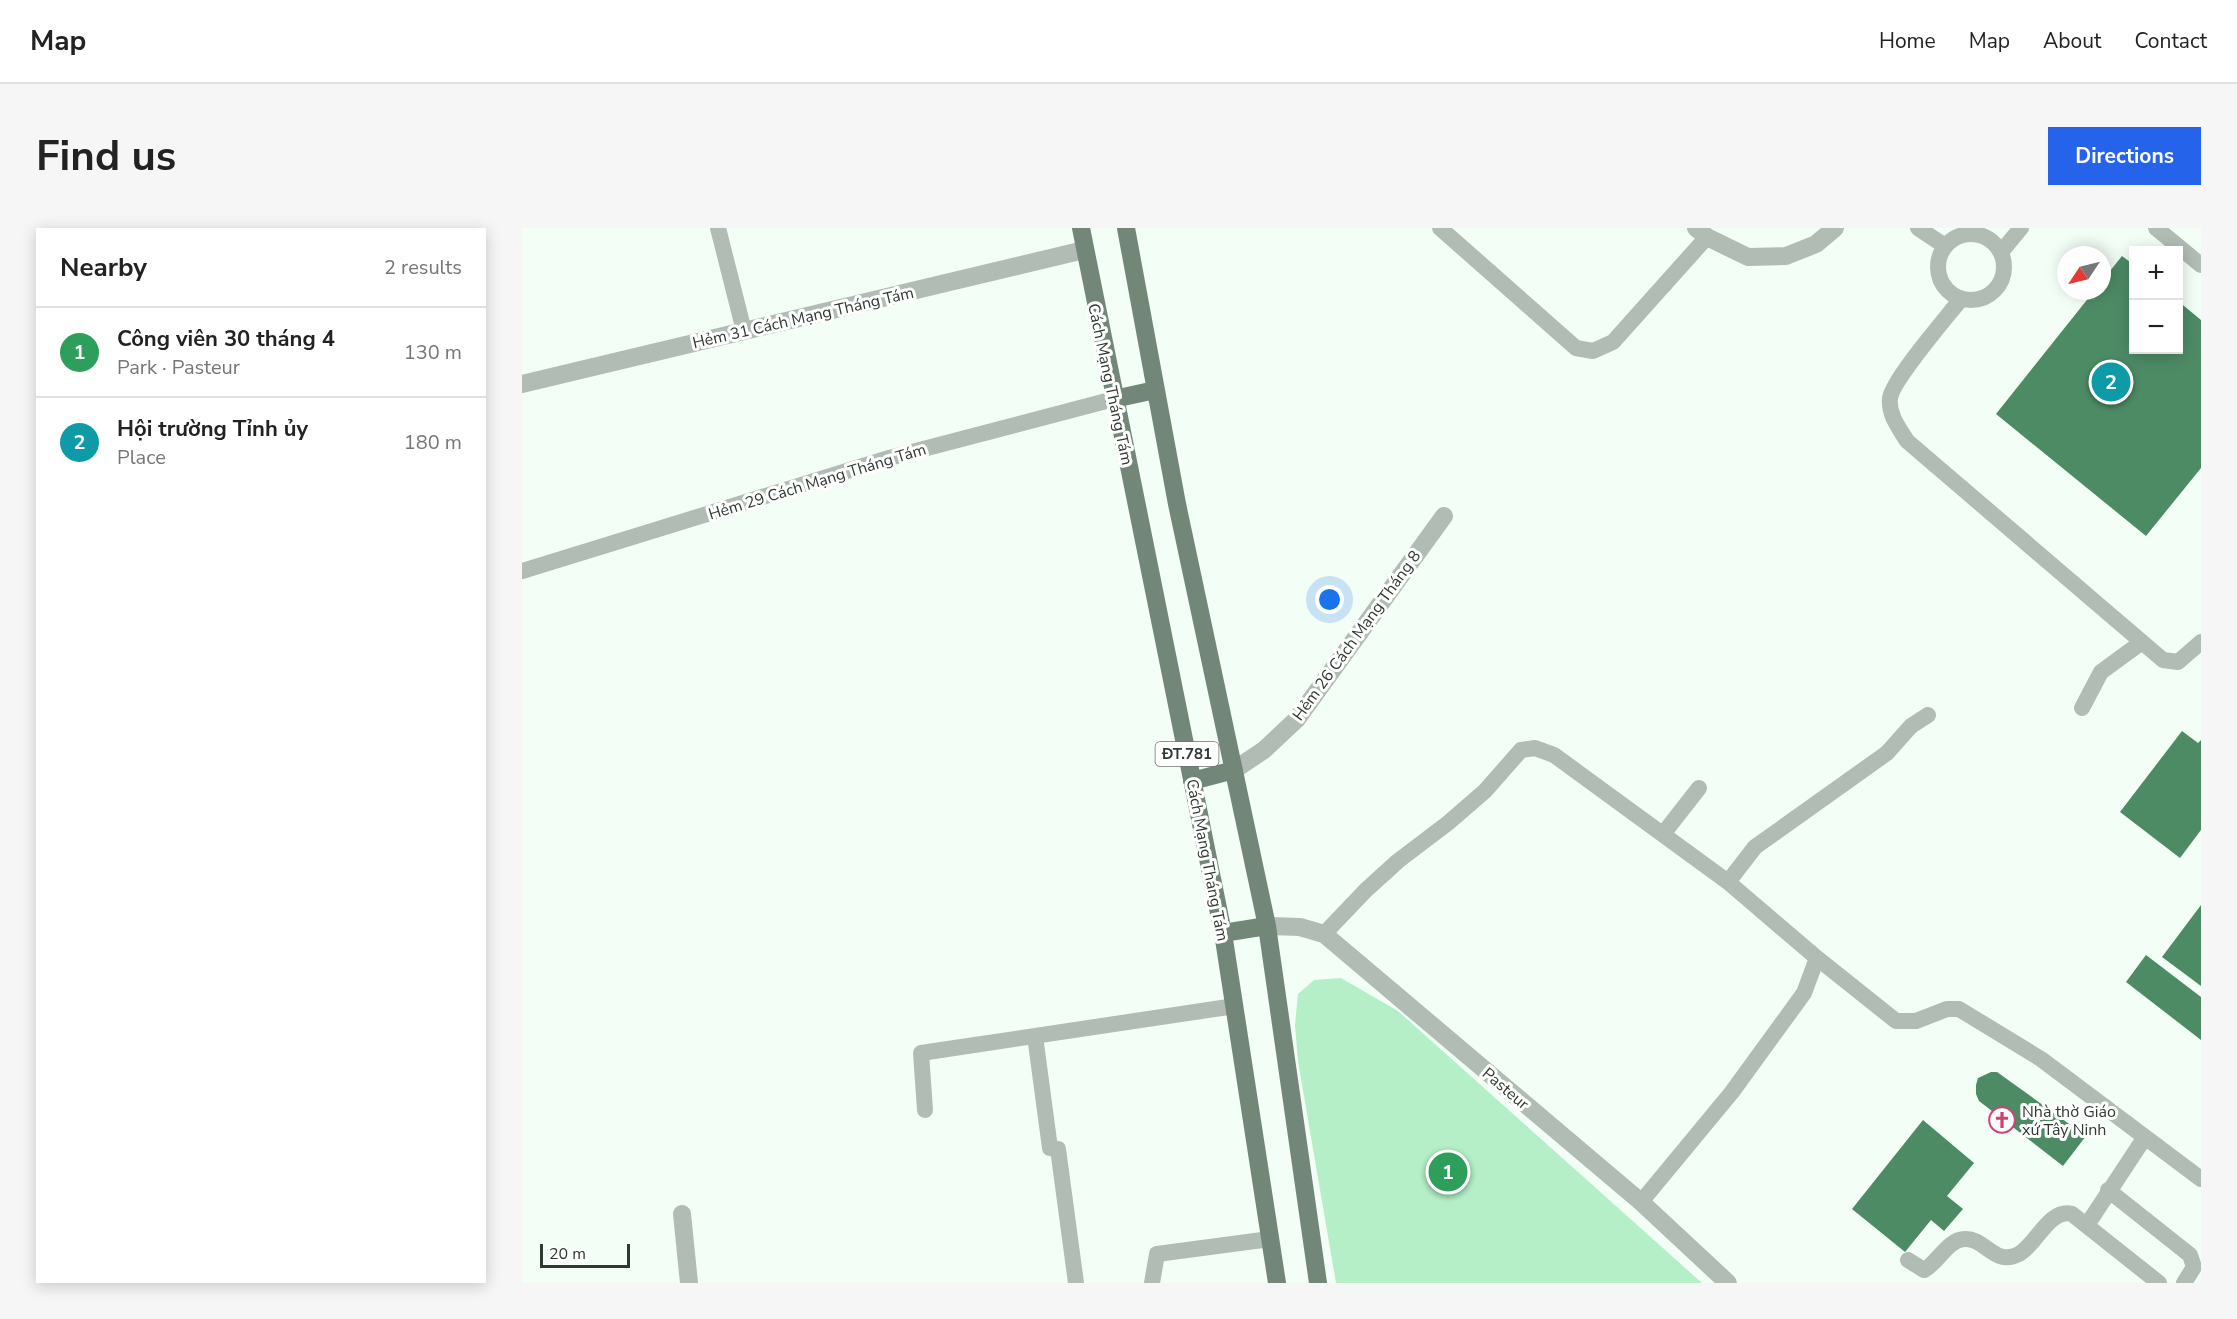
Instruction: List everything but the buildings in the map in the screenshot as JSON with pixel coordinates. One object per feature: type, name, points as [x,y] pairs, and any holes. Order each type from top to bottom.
[{"type":"main road","name":"Cách Mạng Tháng Tám","points":[[1081,228],[1224,933],[1277,1283]]},
{"type":"main road","name":"ĐT.781","points":[[1126,228],[1177,504],[1268,926],[1318,1283]]},
{"type":"main road","points":[[1114,399],[1155,390]]},
{"type":"main road","points":[[1192,781],[1234,770]]},
{"type":"main road","points":[[1224,933],[1268,926]]},
{"type":"street","points":[[1701,232],[1748,257],[1786,256],[1816,244],[1835,228]]},
{"type":"street","name":"Hẻm 31 Cách Mạng Tháng Tám","points":[[522,384],[1084,250]]},
{"type":"street","name":"Hẻm 26 Cách Mạng Tháng 8","points":[[1234,770],[1264,750],[1297,718],[1444,516]]},
{"type":"street","name":"Pasteur","points":[[1268,926],[1300,927],[1324,934],[1641,1202],[1728,1283]]},
{"type":"street","points":[[682,1214],[689,1283]]},
{"type":"lane","points":[[718,228],[744,331]]},
{"type":"lane","points":[[1440,228],[1576,348],[1593,351],[1613,342],[1701,232]]},
{"type":"lane","points":[[1918,228],[1945,246]]},
{"type":"lane","points":[[2001,252],[2021,228]]},
{"type":"lane","points":[[2156,228],[2201,265]]},
{"type":"lane","points":[[1970,231],[1992,241],[2001,252],[2004,271],[1997,289],[1987,297],[1974,300],[1961,299],[1953,295],[1941,281],[1939,258],[1945,246],[1970,231]]},
{"type":"lane","points":[[1961,299],[1898,380],[1890,398],[1893,418],[1907,441],[2163,660],[2178,662],[2201,642]]},
{"type":"lane","name":"Hẻm 29 Cách Mạng Tháng Tám","points":[[522,571],[889,458],[1114,399]]},
{"type":"lane","points":[[2082,708],[2101,672],[2142,642]]},
{"type":"lane","points":[[1728,882],[1755,847],[1887,753],[1911,726],[1928,715]]},
{"type":"lane","points":[[1324,934],[1366,890],[1398,861],[1448,823],[1485,790],[1521,750],[1534,748],[1554,755],[1728,882],[1817,958],[1896,1021],[1916,1021],[1947,1009],[1959,1009],[2041,1059],[2201,1179]]},
{"type":"lane","points":[[1663,834],[1699,788]]},
{"type":"lane","points":[[1641,1202],[1732,1092],[1804,993],[1817,958]]},
{"type":"lane","points":[[925,1110],[921,1053],[1235,1006]]},
{"type":"lane","points":[[1035,1036],[1050,1148],[1058,1149],[1076,1283]]},
{"type":"lane","points":[[2087,1225],[2145,1137]]},
{"type":"lane","points":[[2108,1190],[2190,1255],[2194,1267],[2187,1282]]},
{"type":"lane","points":[[1908,1260],[1924,1270],[1931,1267],[1952,1244],[1964,1239],[1974,1241],[2000,1257],[2010,1257],[2021,1253],[2056,1216],[2065,1212],[2072,1214],[2087,1225],[2159,1283]]},
{"type":"lane","points":[[1152,1283],[1157,1254],[1270,1239]]},
{"type":"green space","points":[[1341,978],[1398,1011],[1702,1283],[1336,1283],[1298,1061],[1295,1025],[1298,994],[1314,980]]},
{"type":"place","name":"Hội trường Tỉnh ủy","points":[[2111,382]]},
{"type":"place","name":"Nhà thờ Giáo xứ Tây Ninh","points":[[2002,1120]]},
{"type":"place","name":"Công viên 30 tháng 4","points":[[1448,1172]]}]
